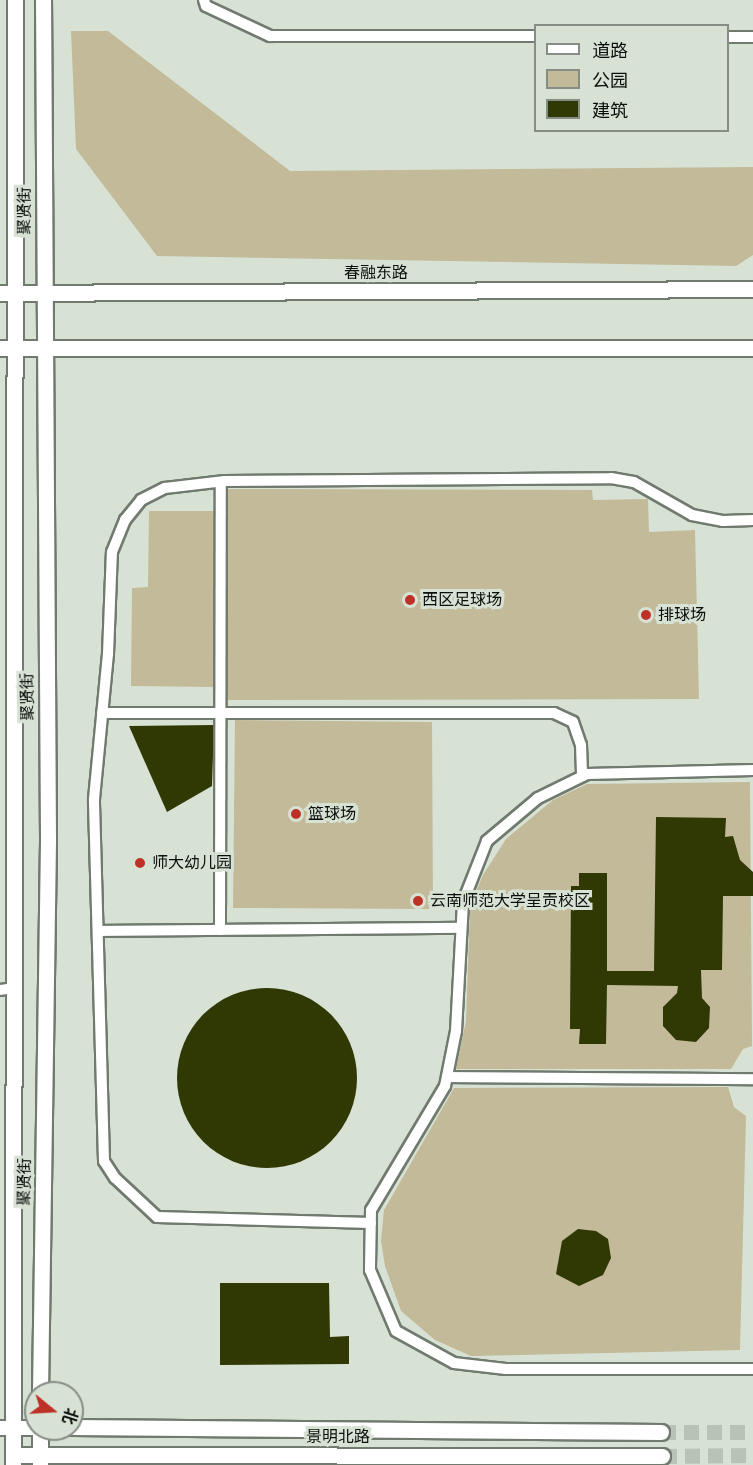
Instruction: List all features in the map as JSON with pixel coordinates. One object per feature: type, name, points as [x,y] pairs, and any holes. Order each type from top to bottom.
[{"type":"main road","name":"聚贤街","points":[[9,1458],[6,1428],[7,349],[15,0]]},
{"type":"main road","name":"聚贤街","points":[[40,1381],[48,838],[43,348],[43,0]]},
{"type":"main road","name":"春融东路","points":[[8,293],[753,289]]},
{"type":"main road","points":[[7,349],[753,348]]},
{"type":"main road","name":"景明北路","points":[[84,1427],[661,1432]]},
{"type":"main road","points":[[39,1441],[40,1460]]},
{"type":"main road","name":"景明北路","points":[[9,1458],[40,1460],[662,1456]]},
{"type":"street","points":[[204,0],[206,6],[270,36],[534,36]]},
{"type":"street","points":[[729,37],[753,37]]},
{"type":"street","points":[[371,1223],[157,1217],[115,1178],[104,1161],[94,799],[112,552],[125,520],[141,500],[165,488],[221,482],[611,478],[634,482],[692,515],[723,521],[753,520]]},
{"type":"street","points":[[220,930],[223,712],[221,482]]},
{"type":"street","points":[[102,713],[554,713],[573,722],[581,745],[582,776]]},
{"type":"street","points":[[753,770],[582,776],[538,798],[488,841],[463,902],[456,1031],[447,1077],[371,1210],[370,1270],[396,1331],[454,1363],[506,1369],[753,1369]]},
{"type":"street","points":[[98,931],[460,928]]},
{"type":"street","points":[[447,1077],[753,1079]]},
{"type":"street","points":[[6,1428],[24,1428]]},
{"type":"green space","points":[[71,31],[108,31],[290,171],[753,167],[753,255],[736,266],[157,256],[76,149]]},
{"type":"green space","name":"西区足球场","points":[[226,489],[592,490],[593,500],[648,499],[649,532],[695,530],[699,699],[224,700]]},
{"type":"green space","points":[[149,511],[216,511],[215,687],[131,686],[132,588],[148,587]]},
{"type":"green space","name":"篮球场","points":[[235,720],[432,722],[433,909],[233,908]]},
{"type":"green space","points":[[750,782],[752,1046],[743,1049],[731,1069],[456,1069],[466,1021],[470,906],[483,875],[506,839],[553,800],[587,784]]},
{"type":"green space","points":[[728,1087],[734,1107],[746,1116],[740,1350],[471,1356],[435,1340],[401,1311],[385,1266],[381,1241],[384,1210],[454,1088]]},
{"type":"building","points":[[214,725],[212,786],[167,812],[129,726]]},
{"type":"building","points":[[656,817],[726,818],[725,837],[733,836],[740,860],[753,872],[753,896],[723,896],[722,970],[701,970],[702,998],[710,1007],[709,1028],[696,1042],[676,1040],[663,1026],[663,1007],[677,993],[678,986],[607,985],[606,1044],[579,1044],[580,1029],[570,1029],[571,886],[579,886],[579,873],[607,873],[607,971],[654,971]]},
{"type":"building","points":[[267,988],[302,995],[331,1014],[350,1043],[357,1078],[350,1113],[331,1142],[302,1161],[267,1168],[232,1161],[203,1142],[184,1113],[177,1078],[184,1043],[203,1014],[232,995]]},
{"type":"building","points":[[578,1229],[596,1231],[608,1239],[611,1258],[603,1275],[579,1286],[556,1274],[562,1241]]},
{"type":"building","points":[[220,1283],[329,1283],[330,1337],[349,1336],[349,1364],[220,1365]]},
{"type":"tunnel","points":[[661,1432],[753,1432]]},
{"type":"tunnel","points":[[662,1456],[753,1455]]},
{"type":"place","name":"西区足球场","points":[[410,600]]},
{"type":"place","name":"排球场","points":[[646,615]]},
{"type":"place","name":"篮球场","points":[[296,814]]},
{"type":"place","name":"师大幼儿园","points":[[140,863]]},
{"type":"place","name":"云南师范大学呈贡校区","points":[[418,901]]}]
